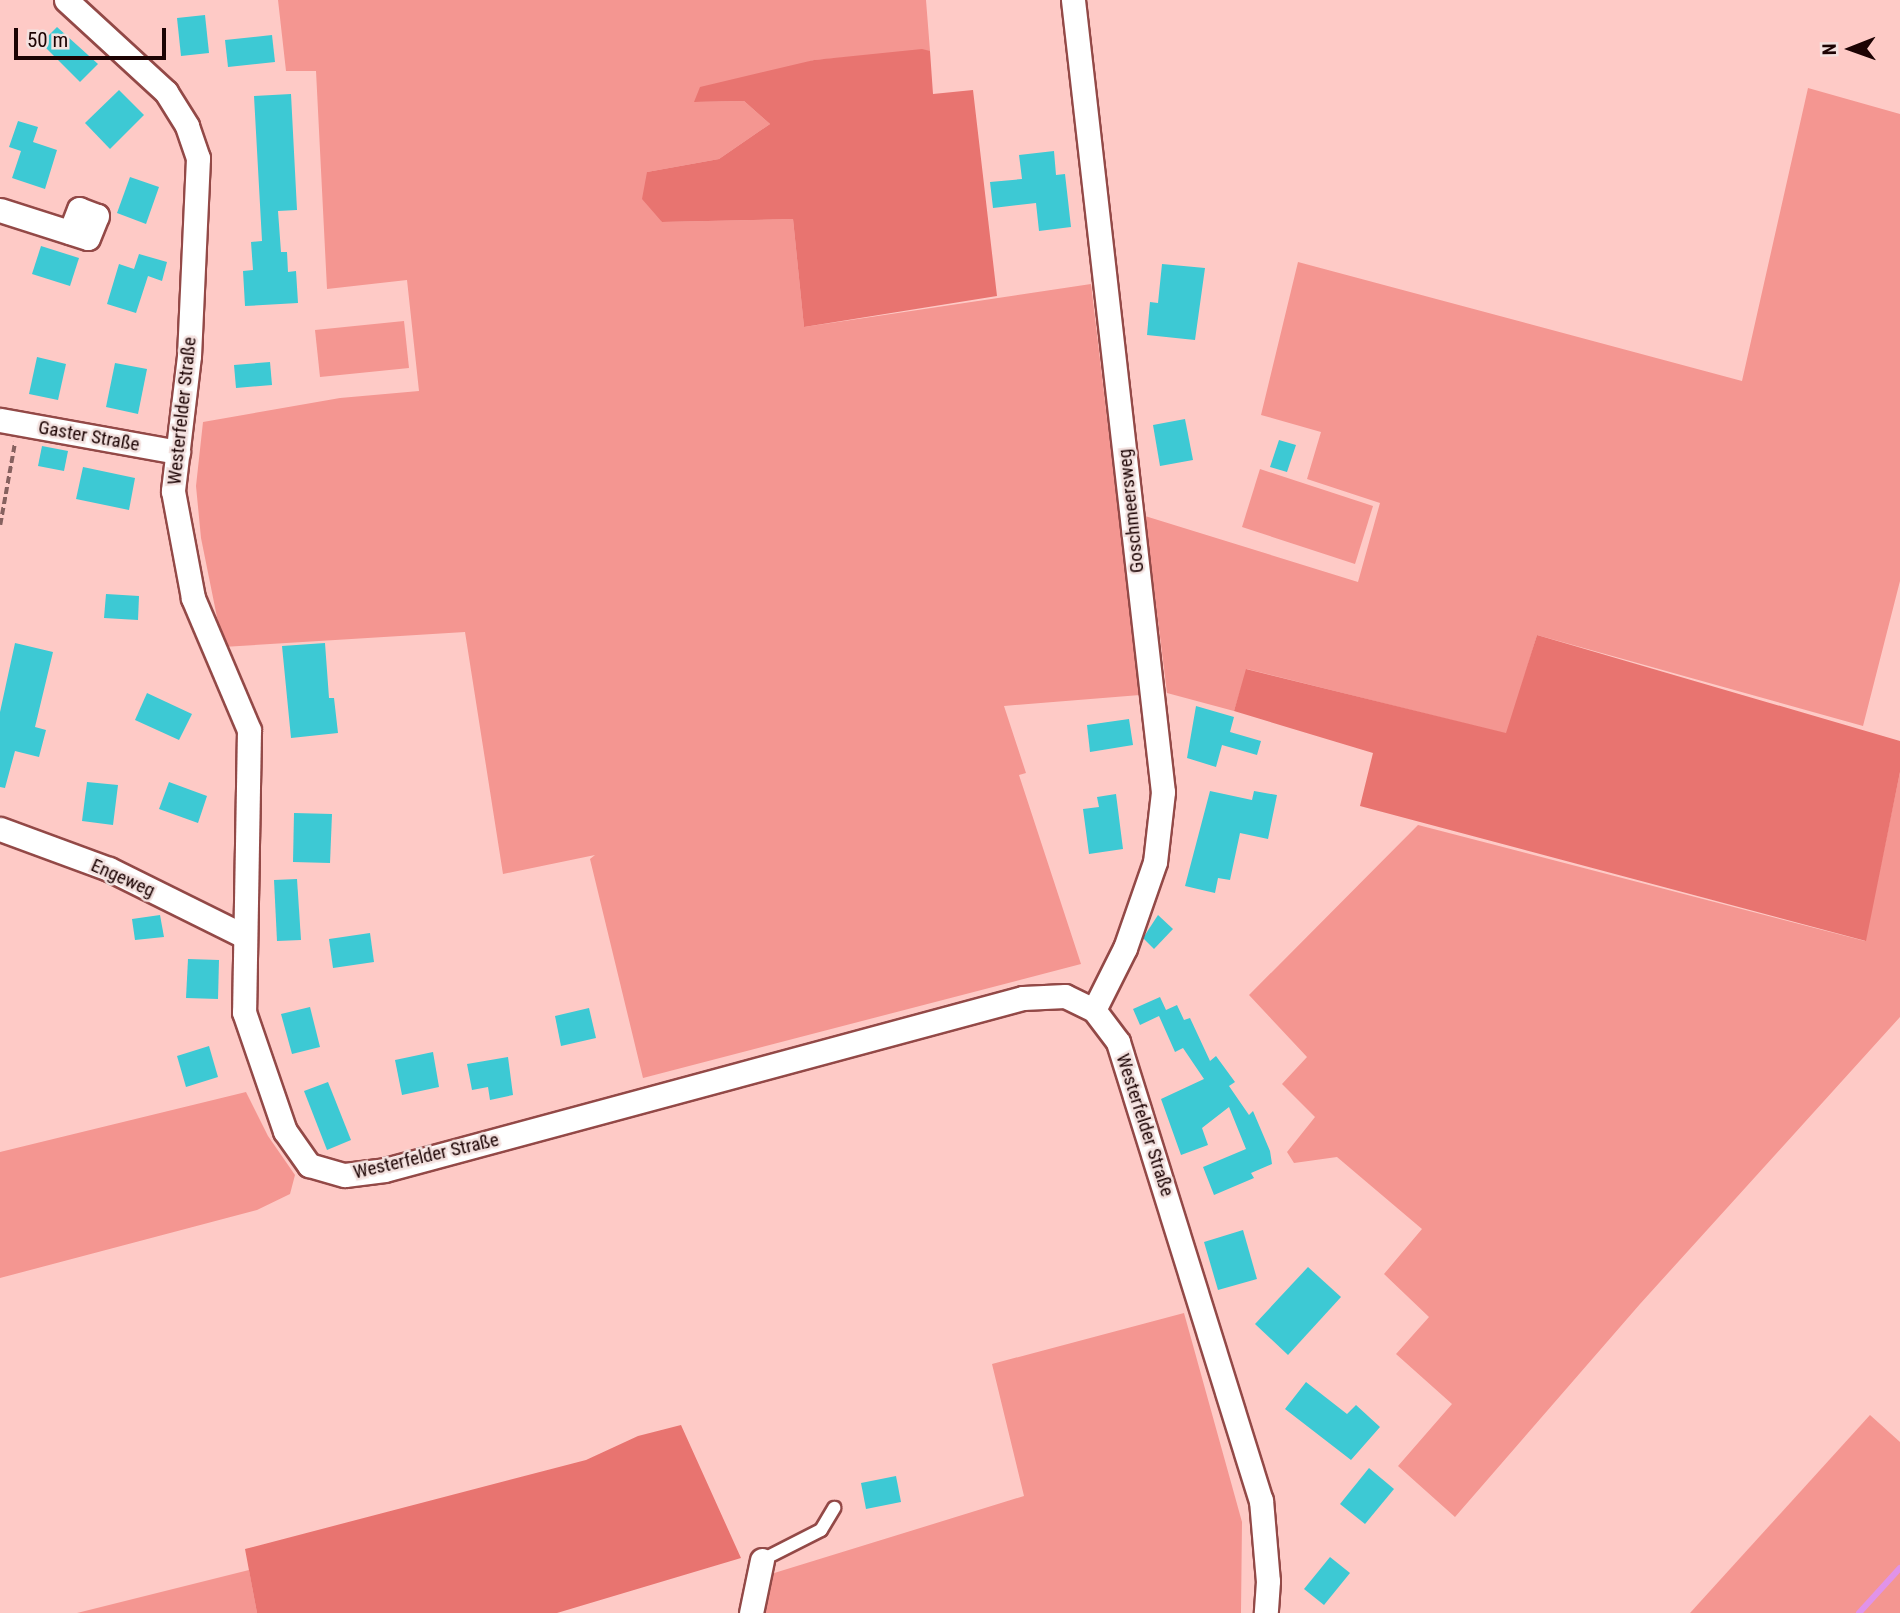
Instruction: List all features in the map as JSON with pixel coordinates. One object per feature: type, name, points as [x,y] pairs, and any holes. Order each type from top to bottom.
[{"type":"street","name":"Westerfelder Straße","points":[[66,0],[166,92],[187,126],[198,158],[189,356],[173,491],[193,598],[249,730],[242,935],[244,1013],[285,1131],[309,1165],[345,1175],[385,1170],[1023,998],[1065,996],[1094,1010],[1118,1042],[1261,1500],[1268,1581],[1266,1613]]},
{"type":"street","name":"Goschmeersweg","points":[[1073,0],[1163,792],[1155,862],[1125,948],[1094,1010]]},
{"type":"street","points":[[0,210],[70,232]]},
{"type":"street","name":"Gaster Straße","points":[[9,421],[178,452]]},
{"type":"street","name":"Engeweg","points":[[0,829],[109,869],[242,935]]},
{"type":"street","points":[[751,1613],[762,1560]]},
{"type":"lane","points":[[762,1560],[821,1530],[834,1508]]},
{"type":"path","points":[[0,525],[9,421]]},
{"type":"shaded area","points":[[278,0],[926,0],[930,51],[814,60],[695,102],[744,101],[770,124],[719,159],[647,172],[662,222],[793,219],[804,327],[1091,284],[1140,695],[1004,706],[1026,773],[1019,775],[1081,964],[643,1078],[590,859],[595,855],[503,874],[465,632],[223,647],[201,538],[196,486],[203,422],[340,398],[419,391],[407,280],[327,289],[316,71],[286,71]]},
{"type":"shaded area","points":[[922,49],[930,51],[933,94],[973,90],[997,296],[804,327],[793,219],[662,222],[642,199],[647,172],[719,159],[770,124],[744,101],[694,102],[700,87],[814,60]]},
{"type":"shaded area","points":[[1808,88],[1900,114],[1900,581],[1863,726],[1537,635],[1507,734],[1247,669],[1234,711],[1167,693],[1145,516],[1358,582],[1380,503],[1307,479],[1321,432],[1261,415],[1298,262],[1742,381]]},
{"type":"shaded area","points":[[404,321],[409,368],[320,377],[315,330]]},
{"type":"shaded area","points":[[1260,469],[1373,506],[1355,564],[1242,527]]},
{"type":"shaded area","points":[[1537,635],[1900,741],[1900,772],[1866,941],[1360,806],[1373,753],[1234,711],[1246,669],[1506,733]]},
{"type":"shaded area","points":[[1900,772],[1900,1017],[1640,1304],[1455,1517],[1398,1466],[1452,1404],[1396,1354],[1429,1317],[1384,1274],[1422,1229],[1337,1157],[1294,1163],[1287,1152],[1315,1117],[1282,1084],[1307,1057],[1249,995],[1418,825],[1865,941]]},
{"type":"shaded area","points":[[246,1092],[268,1136],[295,1175],[290,1194],[257,1210],[0,1278],[0,1152]]},
{"type":"shaded area","points":[[1184,1313],[1242,1522],[1241,1613],[763,1613],[771,1574],[1024,1496],[992,1364]]},
{"type":"shaded area","points":[[1870,1415],[1900,1442],[1900,1613],[1690,1613]]},
{"type":"shaded area","points":[[681,1425],[741,1558],[557,1613],[257,1613],[245,1549],[586,1460],[638,1436]]},
{"type":"shaded area","points":[[249,1570],[257,1613],[77,1613]]},
{"type":"building","points":[[205,15],[209,53],[181,56],[177,18]]},
{"type":"building","points":[[57,27],[98,64],[80,82],[41,43]]},
{"type":"building","points":[[272,35],[275,62],[228,67],[225,40]]},
{"type":"building","points":[[119,90],[144,115],[110,149],[85,123]]},
{"type":"building","points":[[291,94],[297,210],[278,211],[281,252],[287,252],[288,272],[296,271],[298,303],[245,306],[243,271],[253,270],[251,242],[262,241],[254,96]]},
{"type":"building","points":[[18,121],[38,127],[33,142],[57,150],[45,189],[12,178],[21,151],[9,147]]},
{"type":"building","points":[[1054,151],[1056,175],[1065,174],[1071,227],[1039,231],[1036,203],[993,208],[990,182],[1022,179],[1019,155]]},
{"type":"building","points":[[130,177],[159,187],[146,224],[117,213]]},
{"type":"building","points":[[41,246],[79,258],[70,286],[32,274]]},
{"type":"building","points":[[139,254],[167,262],[162,281],[148,276],[136,313],[107,304],[119,264],[134,269]]},
{"type":"building","points":[[1162,264],[1205,268],[1195,340],[1147,335],[1150,302],[1158,303]]},
{"type":"building","points":[[37,357],[66,364],[58,400],[29,394]]},
{"type":"building","points":[[270,362],[272,385],[236,388],[234,365]]},
{"type":"building","points":[[115,363],[147,369],[138,414],[106,407]]},
{"type":"building","points":[[1185,419],[1193,460],[1160,466],[1153,425]]},
{"type":"building","points":[[1279,440],[1296,445],[1287,472],[1270,467]]},
{"type":"building","points":[[42,446],[68,451],[64,471],[38,466]]},
{"type":"building","points":[[83,467],[135,478],[129,510],[76,499]]},
{"type":"building","points":[[106,594],[139,596],[138,620],[104,618]]},
{"type":"building","points":[[15,643],[53,652],[35,727],[46,730],[39,757],[15,751],[5,788],[0,787],[0,712]]},
{"type":"building","points":[[325,643],[329,698],[334,698],[338,733],[291,738],[282,646]]},
{"type":"building","points":[[147,693],[192,714],[179,740],[135,720]]},
{"type":"building","points":[[1196,706],[1234,717],[1230,732],[1261,741],[1257,755],[1222,745],[1216,767],[1187,758]]},
{"type":"building","points":[[1129,719],[1133,745],[1090,752],[1087,725]]},
{"type":"building","points":[[87,782],[118,785],[113,825],[82,821]]},
{"type":"building","points":[[169,782],[207,796],[198,823],[159,809]]},
{"type":"building","points":[[1210,791],[1252,800],[1254,791],[1277,795],[1268,839],[1240,833],[1230,880],[1218,878],[1215,893],[1185,886]]},
{"type":"building","points":[[1116,794],[1123,849],[1089,854],[1083,809],[1099,807],[1097,797]]},
{"type":"building","points":[[294,813],[332,814],[330,863],[293,862]]},
{"type":"building","points":[[297,879],[301,940],[277,941],[274,880]]},
{"type":"building","points":[[160,915],[164,937],[135,940],[132,919]]},
{"type":"building","points":[[1158,915],[1173,929],[1154,949],[1143,938]]},
{"type":"building","points":[[370,933],[374,962],[333,968],[329,939]]},
{"type":"building","points":[[188,959],[219,960],[218,999],[186,998]]},
{"type":"building","points":[[1160,997],[1166,1010],[1177,1005],[1184,1020],[1190,1018],[1210,1061],[1216,1056],[1235,1082],[1229,1086],[1249,1115],[1253,1111],[1270,1151],[1272,1164],[1251,1173],[1254,1178],[1214,1195],[1203,1167],[1246,1149],[1229,1107],[1202,1128],[1208,1145],[1181,1155],[1161,1099],[1204,1079],[1183,1048],[1175,1052],[1159,1016],[1140,1025],[1133,1009]]},
{"type":"building","points":[[310,1007],[320,1047],[292,1054],[281,1014]]},
{"type":"building","points":[[589,1008],[596,1038],[561,1046],[555,1016]]},
{"type":"building","points":[[209,1046],[218,1077],[186,1087],[177,1056]]},
{"type":"building","points":[[433,1052],[439,1087],[402,1095],[395,1060]]},
{"type":"building","points":[[508,1057],[513,1095],[490,1100],[488,1087],[472,1090],[467,1064]]},
{"type":"building","points":[[328,1082],[351,1140],[327,1150],[304,1091]]},
{"type":"building","points":[[1243,1230],[1257,1279],[1218,1290],[1204,1242]]},
{"type":"building","points":[[1308,1267],[1341,1297],[1288,1355],[1255,1324]]},
{"type":"building","points":[[1306,1382],[1347,1414],[1356,1405],[1380,1427],[1351,1460],[1285,1409]]},
{"type":"building","points":[[1369,1468],[1394,1489],[1365,1524],[1340,1504]]},
{"type":"building","points":[[896,1476],[901,1502],[866,1509],[861,1483]]},
{"type":"building","points":[[1330,1557],[1350,1573],[1324,1605],[1304,1589]]},
{"type":"waterway","points":[[1859,1613],[1900,1568]]}]
